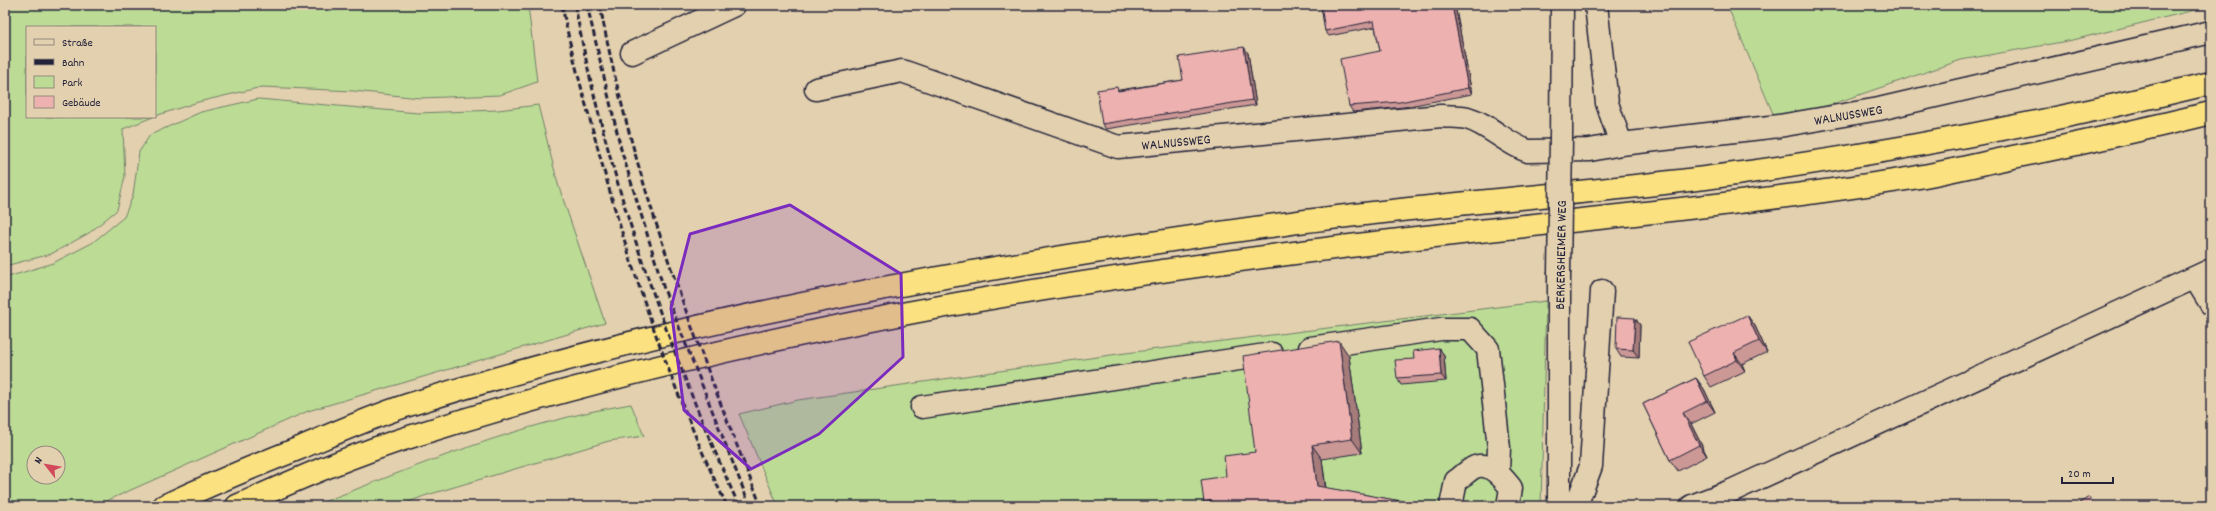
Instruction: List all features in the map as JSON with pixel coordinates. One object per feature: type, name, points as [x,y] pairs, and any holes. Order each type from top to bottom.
[{"type":"highway","points":[[164,506],[334,433],[404,407],[552,364],[698,326],[828,298],[954,275],[1286,224],[1390,211],[1597,191],[1733,174],[1846,157],[1935,143],[2119,105],[2211,83]]},
{"type":"highway","points":[[237,506],[353,457],[415,435],[603,381],[760,341],[947,306],[1188,268],[1396,241],[1732,204],[1917,177],[2131,133],[2211,113]]},
{"type":"street","points":[[632,52],[734,5]]},
{"type":"street","name":"BERKERSHEIMER WEG","points":[[1559,506],[1559,274],[1562,5]]},
{"type":"street","points":[[1596,5],[1607,103],[1621,144]]},
{"type":"street","name":"WALNUSSWEG","points":[[816,89],[902,72],[1118,147],[1441,116],[1467,118],[1482,125],[1520,149],[1541,152],[1590,150],[1621,144],[1779,126],[1879,109],[2211,32]]},
{"type":"street","points":[[1692,506],[1735,499],[2203,274],[2211,304]]},
{"type":"street","points":[[1576,506],[1591,466],[1602,291]]},
{"type":"street","points":[[922,407],[1441,329],[1470,329],[1488,349],[1499,448],[1498,471],[1511,488],[1508,506]]},
{"type":"street","points":[[1451,506],[1456,481],[1475,467],[1498,471]]},
{"type":"highlighted area","points":[[790,205],[901,274],[903,357],[819,434],[751,469],[684,410],[671,308],[690,234]]},
{"type":"green space","points":[[5,5],[528,5],[537,82],[500,95],[420,98],[354,91],[262,87],[198,102],[156,116],[156,26],[26,26],[26,118],[150,118],[123,129],[125,176],[117,210],[89,233],[51,254],[5,266]]},
{"type":"green space","points":[[1727,5],[2211,6],[2073,40],[1961,60],[1777,123]]},
{"type":"green space","points":[[258,99],[418,113],[498,110],[538,105],[558,184],[605,323],[308,411],[95,506],[5,506],[5,278],[53,263],[92,243],[124,217],[133,195],[139,152],[150,135],[201,112]]},
{"type":"green space","points":[[1546,301],[1541,506],[778,506],[739,414],[798,400],[1118,354]]},
{"type":"green space","points":[[631,404],[644,436],[609,441],[424,496],[398,506],[313,506],[430,461],[509,434],[590,412]]},
{"type":"building","points":[[1321,5],[1452,5],[1468,88],[1400,102],[1349,106],[1340,59],[1380,51],[1374,21],[1325,31]]},
{"type":"building","points":[[1244,47],[1252,100],[1102,124],[1097,90],[1117,87],[1118,91],[1183,80],[1179,57]]},
{"type":"building","points":[[1747,315],[1759,341],[1734,353],[1737,360],[1704,376],[1688,342]]},
{"type":"building","points":[[1617,317],[1635,318],[1633,350],[1616,349]]},
{"type":"building","points":[[1339,341],[1352,439],[1312,445],[1317,486],[1412,503],[1411,506],[1213,506],[1212,500],[1204,503],[1201,480],[1226,476],[1224,456],[1255,452],[1243,356]]},
{"type":"building","points":[[1439,348],[1441,375],[1397,378],[1395,360],[1414,359],[1413,351]]},
{"type":"building","points":[[1696,378],[1707,401],[1683,413],[1699,445],[1670,460],[1643,404]]},
{"type":"building","points":[[2089,497],[2095,506],[2075,506]]},
{"type":"building","points":[[2211,500],[2211,506],[2202,506]]},
{"type":"railway","points":[[562,5],[574,59],[624,240],[654,330],[688,419],[727,506]]},
{"type":"railway","points":[[575,5],[588,69],[604,133],[642,260],[688,385],[739,506]]},
{"type":"railway","points":[[587,5],[621,149],[664,289],[750,506]]},
{"type":"railway","points":[[600,5],[613,70],[630,134],[668,260],[713,383],[761,506]]}]
